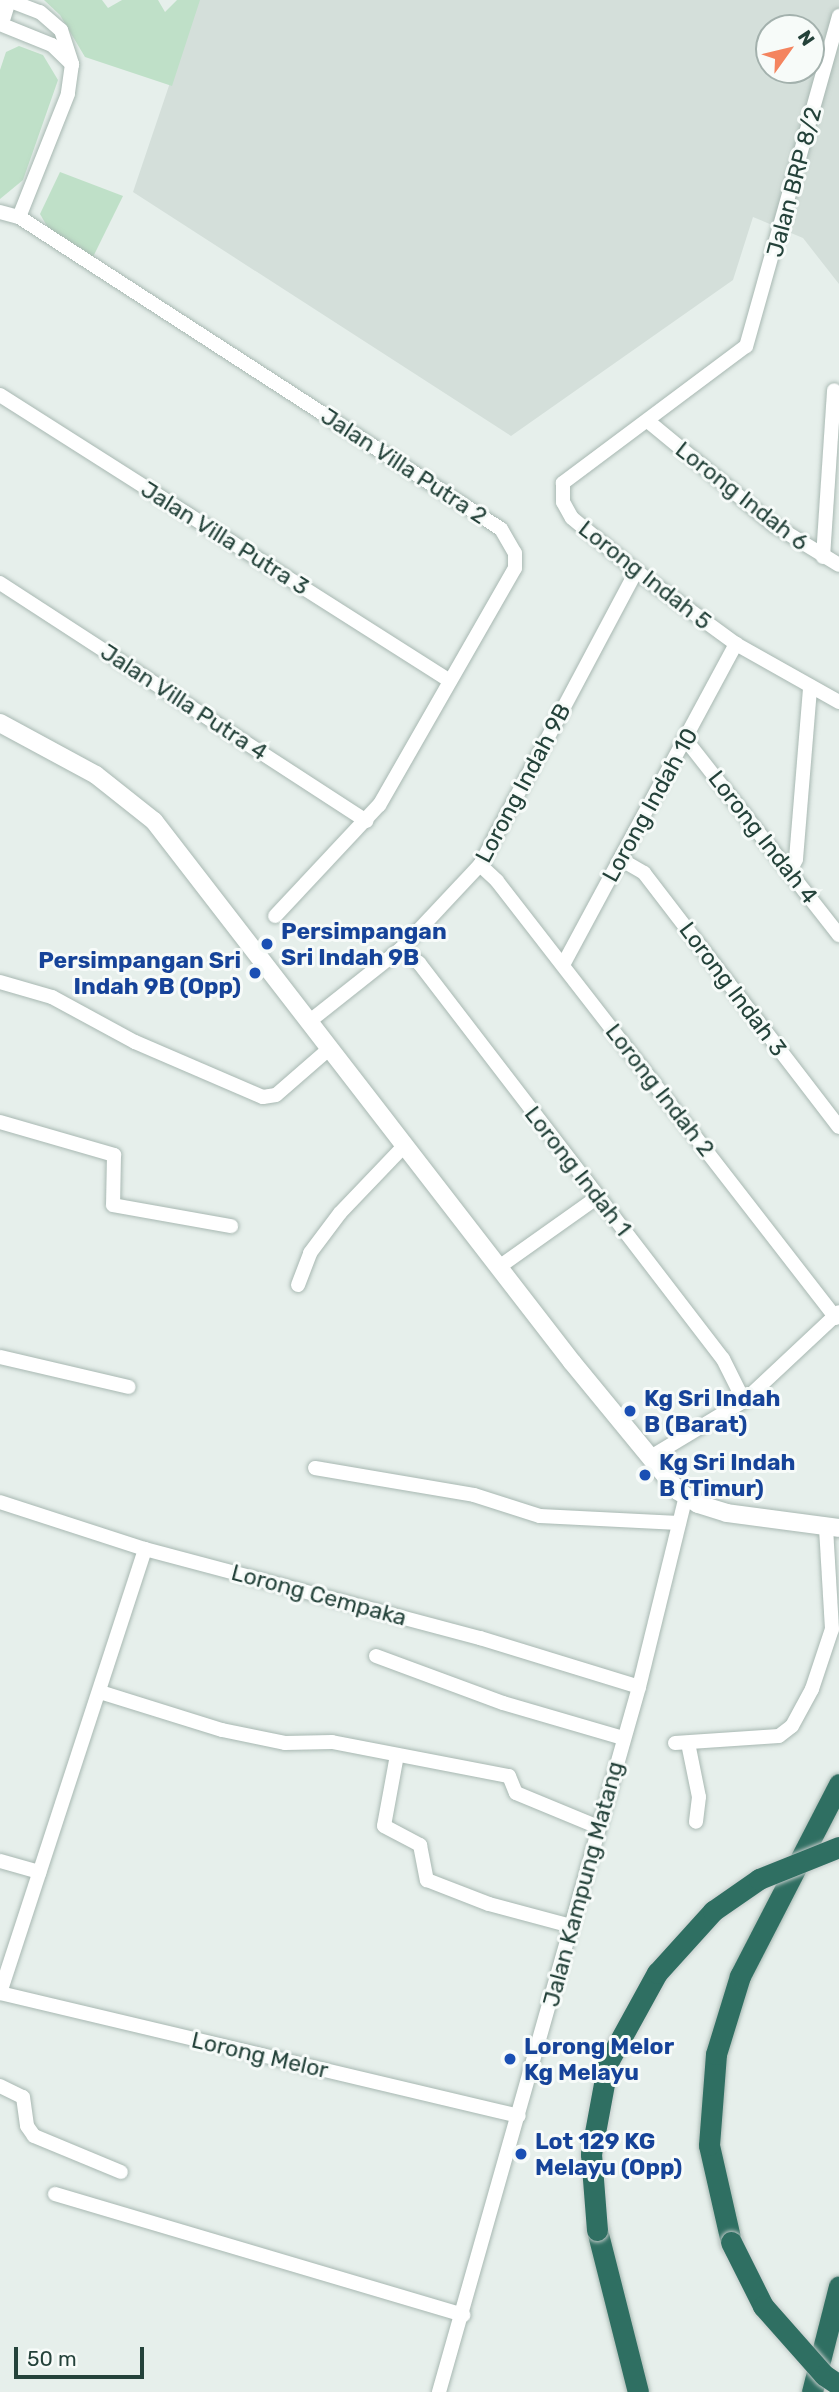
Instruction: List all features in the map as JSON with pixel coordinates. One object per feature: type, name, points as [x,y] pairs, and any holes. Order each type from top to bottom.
[{"type":"highway","points":[[839,1784],[740,1976],[716,2054],[709,2145],[731,2242],[763,2306],[839,2385]]},
{"type":"highway","points":[[638,2392],[597,2230],[591,2154],[608,2062],[657,1973],[713,1911],[760,1879],[839,1847]]},
{"type":"highway","points":[[812,2392],[839,2286]]},
{"type":"main road","points":[[0,16],[7,0]]},
{"type":"street","points":[[0,212],[19,217],[68,94],[72,64],[61,30],[40,12],[7,0]]},
{"type":"street","name":"Jalan BRP 8/2","points":[[746,346],[839,16]]},
{"type":"street","points":[[0,24],[52,45],[72,64]]},
{"type":"street","name":"Jalan Villa Putra 2","points":[[19,217],[501,529],[515,553],[515,568],[367,821],[275,916]]},
{"type":"street","name":"Lorong Indah 5","points":[[746,346],[649,422],[563,483],[563,502],[572,518],[636,571],[736,645],[839,702]]},
{"type":"street","points":[[823,557],[834,390]]},
{"type":"street","name":"Jalan Villa Putra 3","points":[[0,395],[450,681]]},
{"type":"street","name":"Lorong Indah 6","points":[[649,422],[774,525],[839,565]]},
{"type":"street","name":"Lorong Indah 9B","points":[[310,1021],[401,949],[480,865],[636,571]]},
{"type":"street","name":"Jalan Villa Putra 4","points":[[0,583],[367,821]]},
{"type":"street","name":"Lorong Indah 10","points":[[563,965],[736,645]]},
{"type":"street","points":[[790,872],[796,859],[810,687]]},
{"type":"street","points":[[0,723],[96,775],[154,821],[649,1458],[686,1496],[727,1513],[833,1528],[832,1629],[812,1689],[792,1726],[779,1737],[682,1743],[699,1797],[696,1822]]},
{"type":"street","name":"Lorong Indah 4","points":[[686,740],[839,935]]},
{"type":"street","name":"Lorong Indah 3","points":[[620,859],[644,873],[839,1127]]},
{"type":"street","name":"Lorong Indah 2","points":[[480,865],[563,965],[837,1315]]},
{"type":"street","name":"Lorong Indah 1","points":[[401,949],[419,963],[723,1359],[744,1401]]},
{"type":"street","points":[[0,982],[52,997],[135,1042],[263,1097],[276,1095],[330,1048]]},
{"type":"street","points":[[0,1122],[114,1155],[113,1205],[231,1226]]},
{"type":"street","points":[[298,1285],[310,1253],[340,1213],[405,1146]]},
{"type":"street","points":[[499,1267],[598,1197]]},
{"type":"street","points":[[649,1458],[744,1401],[837,1315]]},
{"type":"street","points":[[0,1357],[129,1387]]},
{"type":"street","points":[[315,1468],[474,1495],[540,1516],[679,1523]]},
{"type":"street","name":"Jalan Kampung Matang","points":[[439,2392],[639,1687],[686,1496]]},
{"type":"street","name":"Lorong Cempaka","points":[[0,1502],[145,1549],[480,1638],[639,1687]]},
{"type":"street","points":[[0,1993],[145,1549]]},
{"type":"street","points":[[376,1656],[503,1703],[623,1738]]},
{"type":"street","points":[[100,1692],[222,1730],[285,1743],[332,1742],[509,1776],[516,1793],[598,1827]]},
{"type":"street","points":[[397,1755],[384,1826],[420,1845],[427,1880],[489,1904],[571,1926]]},
{"type":"street","points":[[0,1861],[39,1872]]},
{"type":"street","name":"Lorong Melor","points":[[0,1993],[519,2116]]},
{"type":"street","points":[[0,2086],[23,2097],[27,2126],[34,2136],[121,2172]]},
{"type":"street","points":[[55,2194],[463,2315]]},
{"type":"shaded area","points":[[198,0],[839,0],[839,284],[803,238],[753,217],[733,280],[511,436],[133,192]]},
{"type":"green space","points":[[44,0],[102,0],[108,8],[122,0],[158,0],[165,12],[177,0],[200,0],[172,86],[85,57],[60,15]]},
{"type":"green space","points":[[19,46],[43,55],[58,80],[23,180],[0,199],[0,70],[6,52]]},
{"type":"green space","points":[[60,172],[123,196],[92,259],[51,233],[40,214]]},
{"type":"place","name":"Persimpangan Sri Indah 9B","points":[[267,944]]},
{"type":"place","name":"Persimpangan Sri Indah 9B (Opp)","points":[[255,973]]},
{"type":"place","name":"Kg Sri Indah B (Barat)","points":[[630,1411]]},
{"type":"place","name":"Kg Sri Indah B (Timur)","points":[[645,1475]]},
{"type":"place","name":"Lorong Melor Kg Melayu","points":[[510,2059]]},
{"type":"place","name":"Lot 129 KG Melayu (Opp)","points":[[521,2154]]}]
